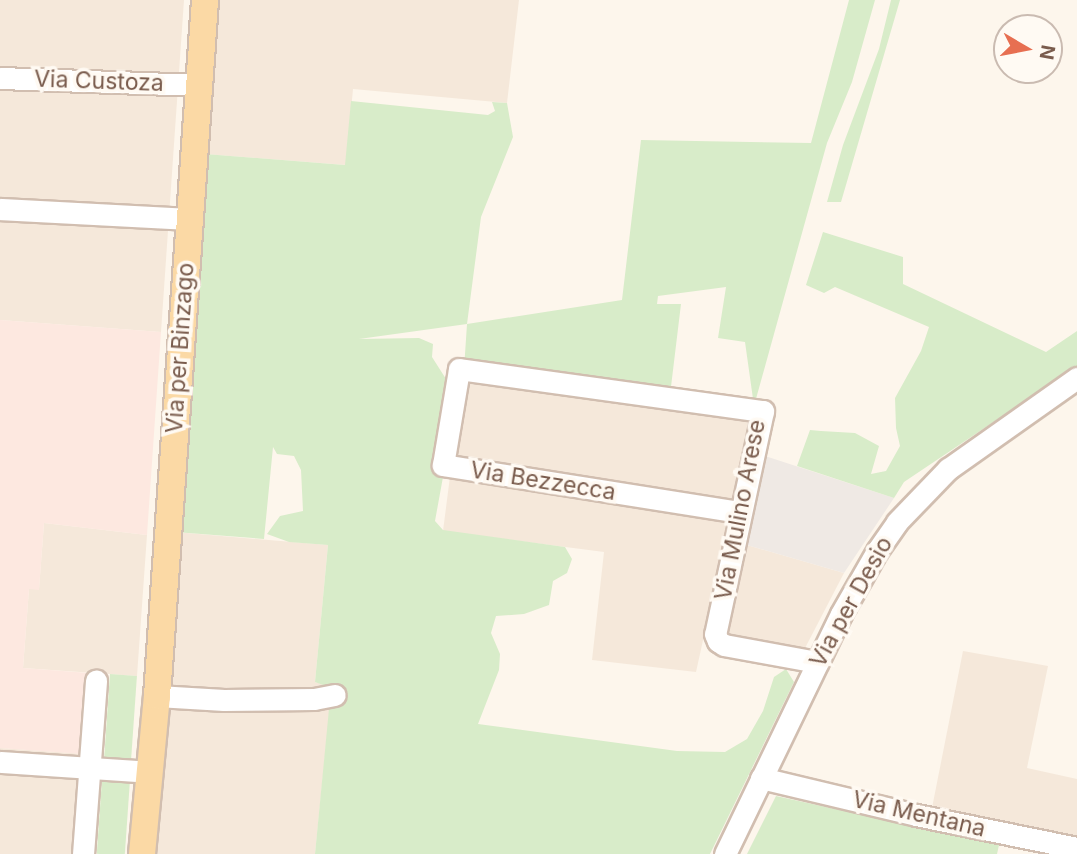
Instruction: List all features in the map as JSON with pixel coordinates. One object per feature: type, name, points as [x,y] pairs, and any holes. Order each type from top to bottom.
[{"type":"main road","name":"Via per Binzago","points":[[142,854],[157,696],[205,0]]},
{"type":"street","name":"Via Custoza","points":[[0,78],[199,85]]},
{"type":"street","points":[[0,209],[189,219]]},
{"type":"street","name":"Via Mulino Arese","points":[[459,369],[763,411],[739,512],[715,634],[718,641],[817,662]]},
{"type":"street","name":"Via Bezzecca","points":[[459,369],[443,465],[739,512]]},
{"type":"street","name":"Via per Desio","points":[[725,854],[817,662],[877,551],[922,494],[974,449],[1077,378]]},
{"type":"street","points":[[83,854],[96,680]]},
{"type":"street","points":[[157,696],[236,700],[314,699],[335,695]]},
{"type":"street","points":[[0,762],[149,772]]},
{"type":"street","name":"Via Mentana","points":[[761,778],[1077,848]]},
{"type":"shaded area","points":[[0,0],[184,0],[161,332],[0,320]]},
{"type":"shaded area","points":[[214,0],[519,0],[507,103],[353,89],[346,165],[205,154]]},
{"type":"shaded area","points":[[0,320],[161,332],[147,535],[44,523],[39,590],[29,589],[23,668],[89,673],[83,754],[0,748]]},
{"type":"shaded area","points":[[462,383],[752,418],[696,672],[592,660],[604,552],[443,531]]},
{"type":"shaded area","points":[[762,455],[894,498],[844,573],[740,543]]},
{"type":"shaded area","points":[[44,523],[147,535],[137,676],[23,668],[29,589],[39,589]]},
{"type":"shaded area","points":[[175,532],[328,545],[315,682],[332,687],[315,854],[152,854]]},
{"type":"shaded area","points":[[740,543],[844,573],[803,652],[720,634]]},
{"type":"shaded area","points":[[963,651],[1048,666],[1027,768],[1077,779],[1077,843],[931,813]]},
{"type":"shaded area","points":[[0,748],[83,754],[76,854],[0,854]]},
{"type":"green space","points":[[849,0],[875,0],[852,82],[827,143],[754,406],[745,342],[718,338],[726,287],[658,296],[657,304],[681,304],[670,395],[464,369],[467,324],[622,300],[641,140],[811,143]]},
{"type":"green space","points":[[891,0],[900,0],[841,202],[827,202],[843,145],[879,49]]},
{"type":"green space","points":[[351,101],[488,115],[495,111],[492,102],[507,103],[513,137],[481,217],[467,324],[359,339],[419,338],[433,344],[432,357],[446,379],[433,473],[443,477],[435,521],[443,530],[565,547],[572,559],[567,573],[553,581],[549,605],[524,614],[496,616],[491,633],[500,654],[499,670],[478,724],[677,751],[725,752],[747,739],[763,711],[774,677],[786,669],[794,682],[710,854],[315,854],[331,688],[315,682],[328,545],[289,542],[267,534],[280,516],[303,511],[301,470],[294,456],[277,454],[273,447],[264,539],[175,532],[205,154],[345,165]]},
{"type":"green space","points":[[823,232],[903,257],[903,284],[1046,352],[1077,331],[1077,366],[904,482],[894,498],[797,466],[810,430],[855,433],[879,446],[871,474],[886,471],[900,446],[896,428],[895,398],[921,351],[929,327],[835,287],[824,293],[806,285]]},
{"type":"green space","points":[[110,674],[137,676],[131,761],[104,759]]},
{"type":"green space","points":[[102,779],[130,781],[125,854],[97,854]]},
{"type":"green space","points":[[776,796],[999,845],[997,854],[747,854]]}]
